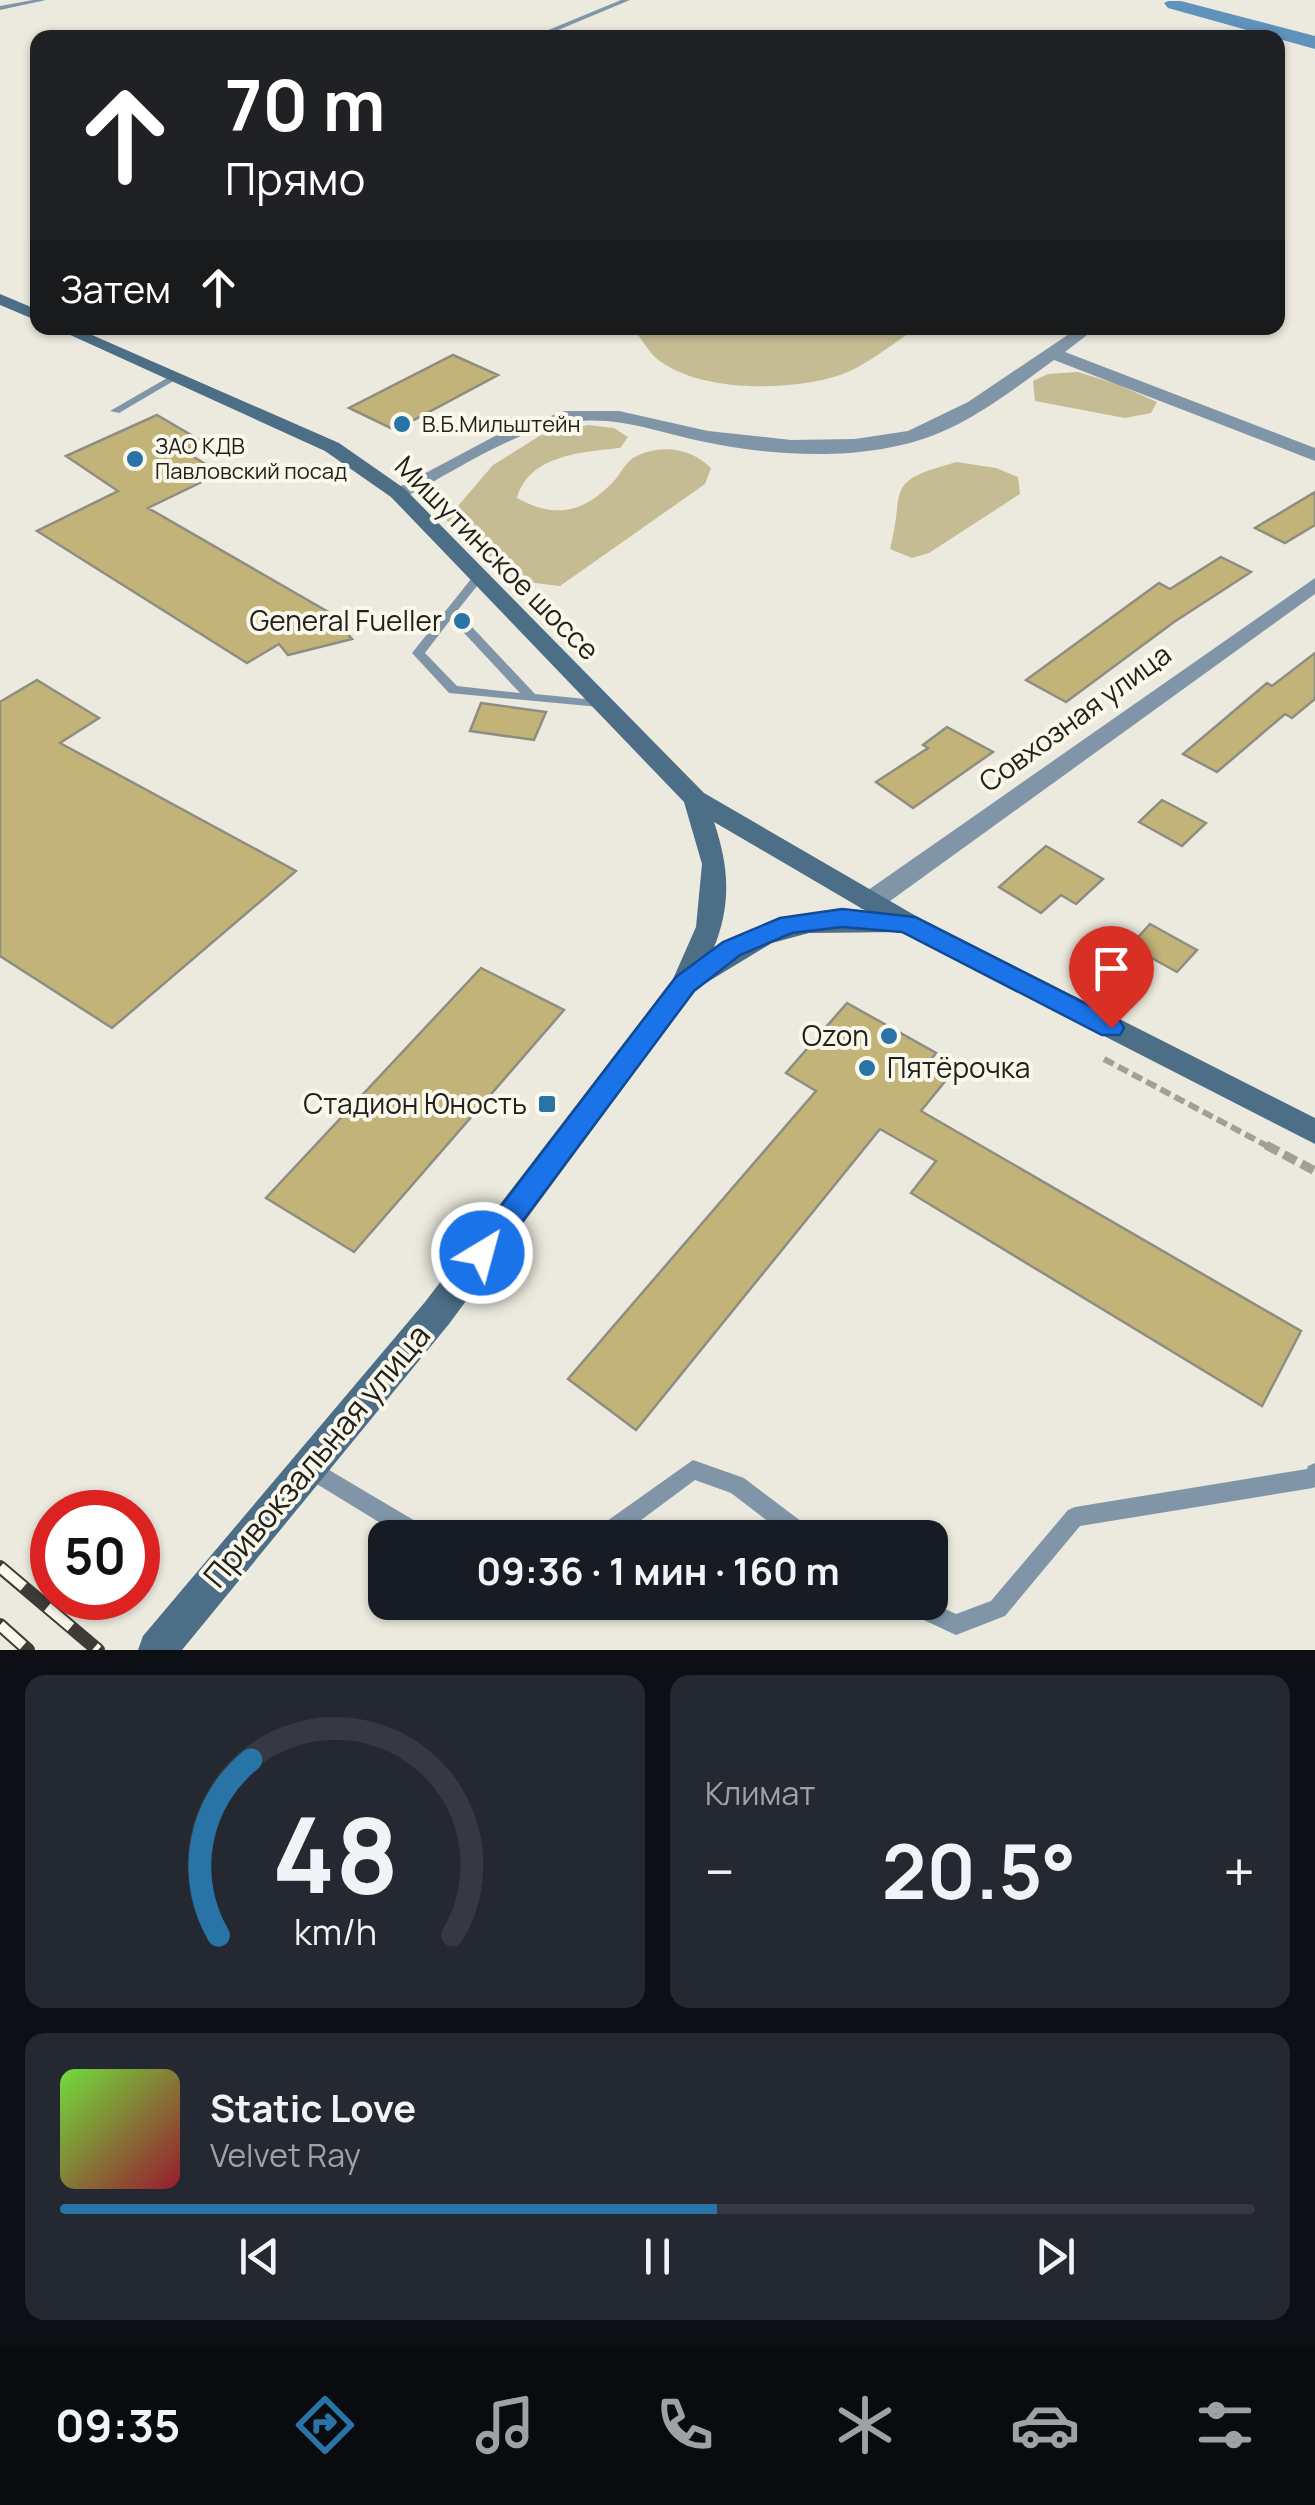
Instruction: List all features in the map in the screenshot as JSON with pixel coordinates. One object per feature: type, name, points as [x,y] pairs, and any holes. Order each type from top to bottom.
[{"type":"main road","points":[[0,299],[30,312]]},
{"type":"main road","name":"Мишутинское шоссе","points":[[79,335],[332,447],[398,493],[695,799]]},
{"type":"main road","points":[[695,799],[906,924],[1315,1132]]},
{"type":"main road","name":"Привокзальная улица","points":[[157,1650],[437,1313],[685,984],[709,927],[715,864],[695,799]]},
{"type":"main road","points":[[685,984],[732,948],[789,924],[842,918],[906,924]]},
{"type":"street","points":[[398,493],[564,418],[602,416],[710,438],[763,444],[818,446],[894,440],[933,429],[1078,335]]},
{"type":"street","points":[[1052,353],[1315,455]]},
{"type":"street","name":"Совхозная улица","points":[[870,902],[1315,584]]},
{"type":"lane","points":[[0,8],[44,0]]},
{"type":"lane","points":[[552,30],[627,0]]},
{"type":"lane","points":[[115,411],[174,378]]},
{"type":"lane","points":[[480,576],[418,653],[453,690],[606,705]]},
{"type":"lane","points":[[450,610],[532,698]]},
{"type":"lane","points":[[309,1468],[395,1520]]},
{"type":"lane","points":[[625,1520],[693,1470],[737,1485],[783,1520]]},
{"type":"lane","points":[[945,1620],[956,1625],[998,1608],[1075,1517],[1313,1478],[1315,1473]]},
{"type":"path","points":[[1104,1059],[1315,1171]]},
{"type":"shaded area","points":[[638,335],[907,335],[837,376],[769,386],[695,378],[651,353]]},
{"type":"shaded area","points":[[1078,372],[1157,402],[1151,413],[1125,418],[1035,401],[1033,381],[1048,374]]},
{"type":"shaded area","points":[[588,425],[614,428],[628,437],[620,448],[574,454],[545,464],[523,484],[517,498],[544,509],[579,506],[602,492],[633,458],[664,449],[685,452],[703,461],[711,468],[705,484],[560,586],[518,581],[446,520],[493,465],[541,435]]},
{"type":"shaded area","points":[[957,462],[996,468],[1018,477],[1020,494],[929,553],[912,558],[890,549],[898,500],[907,482]]},
{"type":"water","points":[[1181,1],[1315,36],[1315,49],[1285,41],[1285,30],[1247,30],[1168,8],[1164,3]]},
{"type":"building","points":[[453,355],[498,375],[395,430],[349,408]]},
{"type":"building","points":[[157,415],[203,442],[184,451],[220,473],[148,508],[330,613],[352,639],[288,655],[279,644],[247,663],[37,531],[118,491],[66,456]]},
{"type":"building","points":[[1315,492],[1315,525],[1285,543],[1255,528]]},
{"type":"building","points":[[1221,557],[1251,572],[1174,622],[1066,702],[1026,680],[1159,583],[1170,589]]},
{"type":"building","points":[[1315,653],[1315,699],[1292,718],[1285,714],[1217,772],[1183,754],[1267,683],[1272,686]]},
{"type":"building","points":[[37,680],[99,718],[60,743],[296,871],[112,1028],[0,956],[0,702]]},
{"type":"building","points":[[481,703],[546,712],[534,740],[470,731]]},
{"type":"building","points":[[947,727],[993,752],[913,808],[876,782],[928,748],[923,745]]},
{"type":"building","points":[[1162,800],[1206,823],[1182,846],[1139,822]]},
{"type":"building","points":[[1046,846],[1103,879],[1076,904],[1061,895],[1041,913],[999,887]]},
{"type":"building","points":[[1150,924],[1197,950],[1177,972],[1130,946]]},
{"type":"building","points":[[481,968],[564,1010],[354,1252],[266,1198]]},
{"type":"building","points":[[847,1003],[936,1053],[925,1068],[946,1080],[921,1111],[1301,1331],[1262,1406],[911,1193],[936,1161],[880,1129],[636,1430],[568,1379],[816,1091],[786,1073]]},
{"type":"railway","points":[[0,1567],[98,1650]]},
{"type":"railway","points":[[0,1625],[28,1650]]},
{"type":"place","name":"В.Б.Мильштейн","points":[[402,424]]},
{"type":"place","name":"ЗАО КДВ Павловский посад","points":[[135,459]]},
{"type":"place","name":"General Fueller","points":[[462,621]]},
{"type":"place","name":"Ozon","points":[[889,1036]]},
{"type":"place","name":"Пятёрочка","points":[[867,1068]]},
{"type":"place","name":"Стадион Юность","points":[[547,1104]]},
{"type":"route","points":[[482,1253],[685,984],[732,948],[789,924],[842,918],[906,924],[1111,1028]]}]
